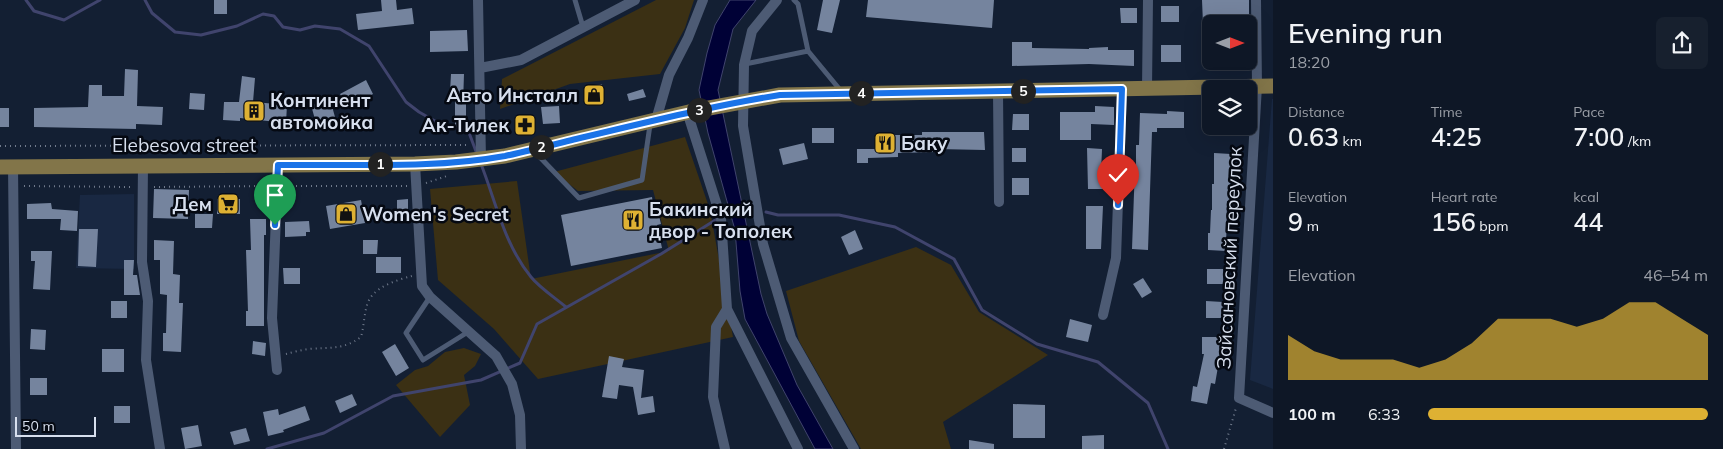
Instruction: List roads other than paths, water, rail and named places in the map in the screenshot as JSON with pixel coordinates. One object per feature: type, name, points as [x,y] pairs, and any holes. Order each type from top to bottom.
[{"type":"main road","name":"Elebesova street","points":[[1257,86],[1273,86]]},
{"type":"main road","name":"Elebesova street","points":[[6,166],[415,164],[480,152],[505,156],[740,101],[780,95],[1202,88]]},
{"type":"street","points":[[478,0],[480,152]]},
{"type":"street","points":[[480,68],[521,60],[635,0]]},
{"type":"street","points":[[653,121],[669,75],[688,38],[703,0]]},
{"type":"street","points":[[777,0],[752,31],[744,65],[740,101],[763,244],[791,338],[854,449]]},
{"type":"street","points":[[1147,89],[1148,0]]},
{"type":"street","name":"Зайсановский переулок","points":[[1256,0],[1257,80]]},
{"type":"street","points":[[1103,315],[1116,258],[1122,89]]},
{"type":"street","points":[[998,91],[999,202]]},
{"type":"street","points":[[691,112],[690,122],[722,218],[727,309],[798,449]]},
{"type":"street","name":"Зайсановский переулок","points":[[1254,135],[1239,398],[1273,413]]},
{"type":"street","points":[[415,164],[422,286],[430,297],[496,356],[512,384],[520,415],[521,449]]},
{"type":"street","points":[[277,370],[272,318],[278,165]]},
{"type":"street","points":[[6,166],[16,449]]},
{"type":"street","points":[[143,166],[142,262],[148,301],[146,360],[160,449]]},
{"type":"street","points":[[725,449],[713,397],[716,327],[727,309]]},
{"type":"lane","points":[[575,0],[583,27]]},
{"type":"lane","points":[[794,0],[798,4],[808,51],[843,94]]},
{"type":"lane","points":[[744,65],[808,51]]},
{"type":"lane","points":[[533,149],[579,198],[642,180],[653,121]]},
{"type":"lane","points":[[430,297],[406,334],[423,360],[469,331]]},
{"type":"waterway","points":[[26,0],[34,11],[64,20],[100,0]]},
{"type":"waterway","points":[[145,0],[152,13],[175,32],[201,35],[237,26],[263,14],[274,16],[283,27],[300,30],[315,26],[340,29],[369,46],[406,102],[442,125],[468,130],[477,154]]},
{"type":"waterway","points":[[481,164],[507,237],[514,251],[531,277],[566,307]]},
{"type":"waterway","points":[[744,207],[748,208]]},
{"type":"waterway","points":[[267,449],[324,433],[393,396],[481,380],[520,363],[537,324],[661,254],[733,209]]},
{"type":"waterway","points":[[766,212],[778,215],[839,215],[895,227],[954,259],[982,310],[1037,344],[1098,362],[1148,403],[1168,449]]},
{"type":"place","name":"Авто Инсталл","points":[[594,95]]},
{"type":"place","name":"Континент автомойка","points":[[254,111]]},
{"type":"place","name":"Ак-Тилек","points":[[525,125]]},
{"type":"place","name":"Баку","points":[[885,143]]},
{"type":"place","name":"Дем","points":[[228,204]]},
{"type":"place","name":"Women's Secret","points":[[346,214]]},
{"type":"place","name":"Бакинский двор - Тополек","points":[[633,220]]}]
